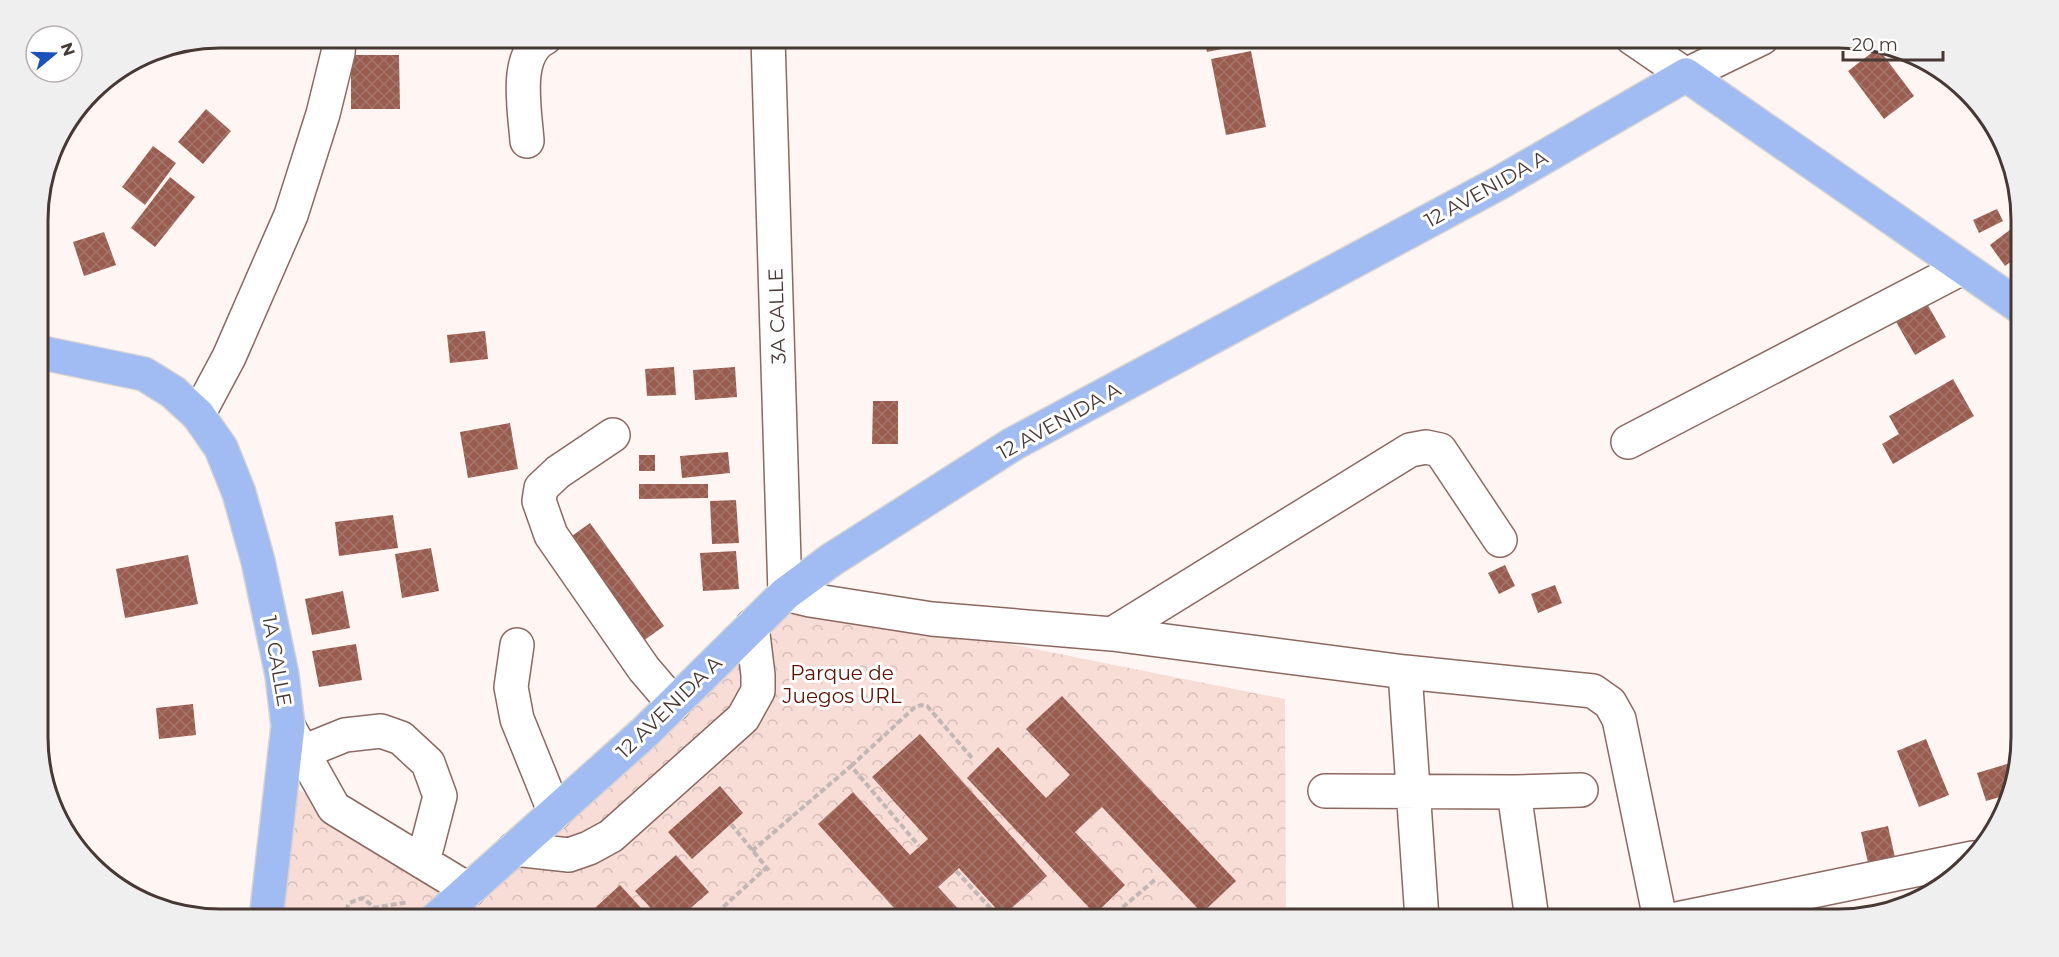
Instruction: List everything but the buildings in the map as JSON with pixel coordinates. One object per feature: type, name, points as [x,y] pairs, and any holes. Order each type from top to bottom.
[{"type":"main road","name":"12 AVENIDA A","points":[[448,909],[674,704],[785,594],[831,560],[1013,444],[1501,182],[1686,75]]},
{"type":"main road","points":[[1686,75],[2011,301]]},
{"type":"main road","name":"1A CALLE","points":[[48,354],[144,374],[173,392],[198,415],[221,448],[239,493],[258,561],[296,739],[268,909]]},
{"type":"street","points":[[198,415],[230,357],[291,215],[323,114],[338,48]]},
{"type":"street","points":[[527,141],[524,68],[533,48]]},
{"type":"street","name":"3A CALLE","points":[[768,48],[785,594]]},
{"type":"street","points":[[1654,48],[1686,75]]},
{"type":"street","name":"12 AVENIDA A","points":[[1686,75],[1741,48]]},
{"type":"street","points":[[1628,442],[1962,268]]},
{"type":"street","points":[[613,435],[558,472],[541,489],[539,501],[552,536],[644,669],[674,704]]},
{"type":"street","points":[[1113,634],[1410,450],[1426,447],[1440,450],[1500,540]]},
{"type":"street","points":[[785,594],[932,618],[1113,634],[1405,672],[1593,690],[1610,703],[1618,719],[1658,909]]},
{"type":"street","points":[[514,849],[569,855],[589,848],[611,836],[743,718],[758,691],[752,626]]},
{"type":"street","points":[[517,645],[511,687],[517,719],[555,813]]},
{"type":"street","points":[[1405,672],[1421,909]]},
{"type":"street","points":[[423,862],[440,796],[428,763],[401,738],[381,731],[296,739],[334,808],[469,890]]},
{"type":"street","points":[[1325,791],[1581,790]]},
{"type":"street","points":[[1514,792],[1531,909]]},
{"type":"street","points":[[1726,909],[1959,861]]},
{"type":"path","points":[[752,851],[921,705],[927,706],[972,758]]},
{"type":"path","points":[[850,766],[919,846]]},
{"type":"path","points":[[731,824],[771,873]]},
{"type":"path","points":[[723,909],[766,868]]},
{"type":"path","points":[[956,871],[991,909]]},
{"type":"path","points":[[1121,909],[1157,878]]},
{"type":"path","points":[[347,909],[349,903],[362,898],[373,906],[373,909]]},
{"type":"green space","name":"Parque de Juegos URL","points":[[790,614],[930,628],[1285,699],[1286,909],[475,909]]},
{"type":"green space","points":[[293,787],[476,879],[442,909],[277,909]]}]
